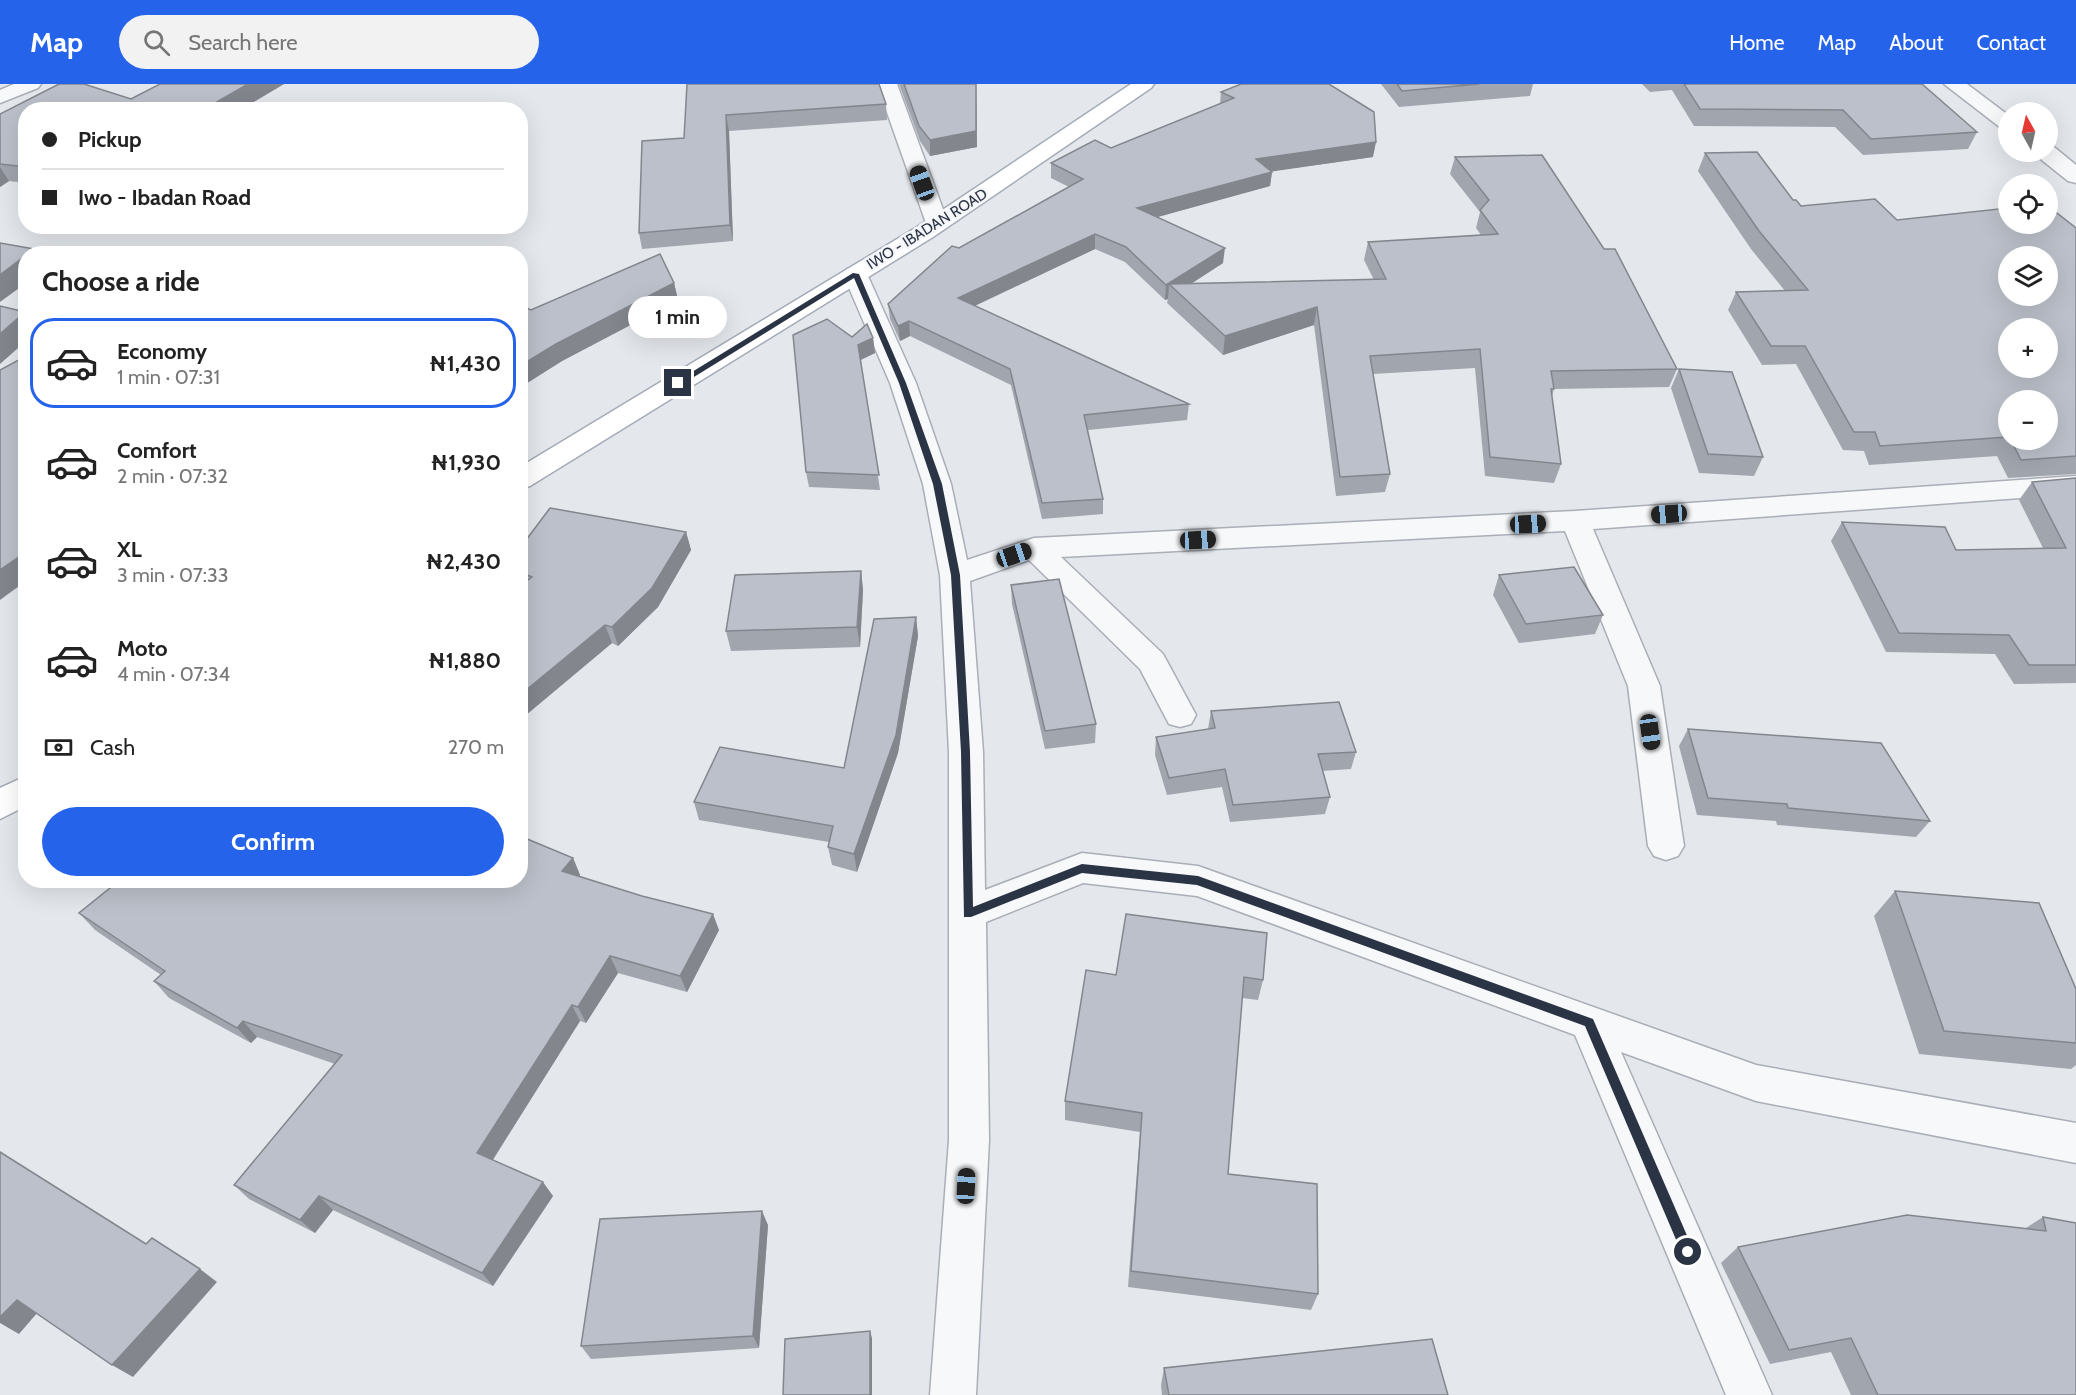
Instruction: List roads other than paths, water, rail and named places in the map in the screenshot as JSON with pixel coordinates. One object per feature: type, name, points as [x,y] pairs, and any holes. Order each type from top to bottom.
[{"type":"main road","name":"IWO - IBADAN ROAD","points":[[528,475],[1008,178],[1074,129],[1144,84]]},
{"type":"main road","points":[[0,805],[18,794]]},
{"type":"street","points":[[0,97],[31,84]]},
{"type":"street","points":[[887,84],[937,223]]},
{"type":"street","points":[[1954,84],[1998,117]]},
{"type":"street","points":[[2058,162],[2076,176]]},
{"type":"street","points":[[855,274],[903,383],[938,484],[956,575],[966,752],[969,1140],[953,1395]]},
{"type":"street","points":[[956,575],[1034,548],[1575,521],[2076,484]]},
{"type":"street","points":[[1575,521],[1644,686],[1666,846]]},
{"type":"street","points":[[1034,548],[1152,662],[1180,715]]},
{"type":"street","points":[[968,914],[1082,868],[1198,880],[1756,1083],[2076,1143]]},
{"type":"street","points":[[1589,1023],[1749,1395]]}]
